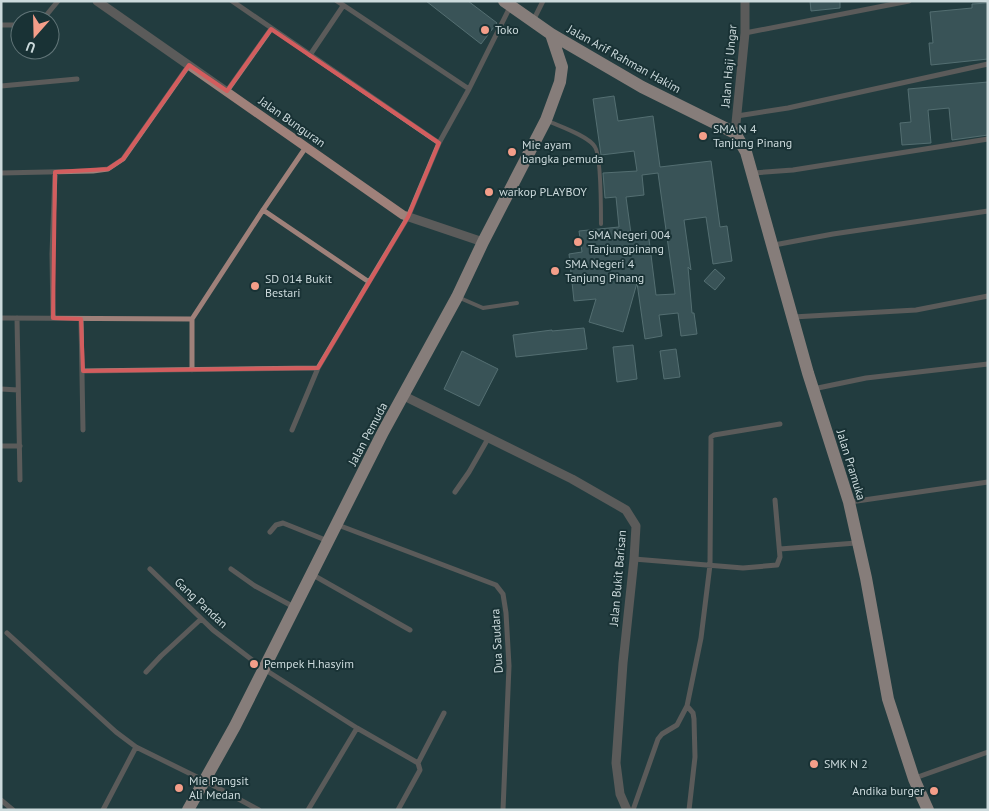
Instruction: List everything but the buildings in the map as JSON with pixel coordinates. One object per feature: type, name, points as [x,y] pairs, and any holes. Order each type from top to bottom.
[{"type":"main road","name":"Jalan Arif Rahman Hakim","points":[[507,4],[551,34],[642,87],[735,133]]},
{"type":"main road","points":[[551,34],[562,67]]},
{"type":"main road","points":[[562,67],[569,59],[582,51]]},
{"type":"main road","name":"Jalan Pemuda","points":[[188,810],[235,726],[296,608],[383,432],[457,297],[546,120],[560,82],[562,67]]},
{"type":"main road","name":"Jalan Pramuka","points":[[735,133],[746,152],[813,388],[848,502],[866,578],[886,689],[914,779],[928,810]]},
{"type":"street","name":"Jalan Bunguran","points":[[97,1],[408,217],[483,242]]},
{"type":"street","points":[[232,1],[439,143]]},
{"type":"street","points":[[337,1],[470,89]]},
{"type":"street","points":[[533,21],[542,1]]},
{"type":"street","name":"Jalan Haji Ungar","points":[[735,133],[745,33],[746,1]]},
{"type":"street","points":[[745,33],[909,1]]},
{"type":"street","points":[[292,430],[318,368],[408,217],[439,143],[470,89],[507,4]]},
{"type":"street","points":[[310,55],[343,6]]},
{"type":"street","points":[[227,91],[271,29]]},
{"type":"street","points":[[737,116],[788,108],[988,64]]},
{"type":"street","points":[[1,173],[108,169],[123,159],[189,65]]},
{"type":"street","points":[[1,86],[77,79]]},
{"type":"street","points":[[752,173],[794,170],[988,139]]},
{"type":"street","points":[[192,370],[192,319],[306,147]]},
{"type":"street","points":[[53,318],[52,254],[55,172]]},
{"type":"street","points":[[263,210],[369,282]]},
{"type":"street","points":[[772,246],[833,234],[988,211]]},
{"type":"street","points":[[793,317],[916,310],[988,296]]},
{"type":"street","points":[[1,318],[192,319]]},
{"type":"street","points":[[17,318],[20,480]]},
{"type":"street","points":[[81,319],[83,430]]},
{"type":"street","points":[[813,388],[866,378],[988,364]]},
{"type":"street","points":[[83,372],[318,368]]},
{"type":"street","points":[[1,389],[18,390]]},
{"type":"street","name":"Jalan Bukit Barisan","points":[[404,396],[572,479],[626,510],[636,526],[616,763],[620,794],[627,810]]},
{"type":"street","points":[[633,810],[658,739],[662,734],[677,725],[687,706],[701,638],[710,565],[711,437],[780,424]]},
{"type":"street","points":[[455,492],[489,438]]},
{"type":"street","points":[[1,446],[20,446]]},
{"type":"street","points":[[848,502],[988,482]]},
{"type":"street","points":[[634,559],[743,568],[777,565],[780,549],[775,500]]},
{"type":"street","points":[[270,532],[276,525],[283,523],[329,541]]},
{"type":"street","name":"Dua Saudara","points":[[337,524],[496,585],[503,594],[509,666],[503,810]]},
{"type":"street","points":[[780,549],[858,543]]},
{"type":"street","name":"Gang Pandan","points":[[150,569],[192,608],[200,619],[264,669],[357,728],[418,763]]},
{"type":"street","points":[[231,569],[255,586],[296,608]]},
{"type":"street","points":[[312,575],[410,630]]},
{"type":"street","points":[[146,672],[200,619]]},
{"type":"street","points":[[7,633],[116,732],[136,747],[259,810]]},
{"type":"street","points":[[687,706],[693,713],[694,719],[695,757],[689,810]]},
{"type":"street","points":[[398,810],[420,770],[418,763],[444,713]]},
{"type":"street","points":[[308,810],[357,728]]},
{"type":"street","points":[[103,810],[136,747]]},
{"type":"street","points":[[914,779],[988,752]]},
{"type":"street","points":[[1,800],[13,810]]},
{"type":"lane","points":[[546,120],[587,139],[595,147],[598,160],[601,224]]},
{"type":"lane","points":[[457,297],[483,308],[517,303]]},
{"type":"highlighted area","points":[[271,29],[439,143],[408,217],[318,368],[83,371],[81,319],[53,318],[55,172],[108,169],[123,159],[189,65],[227,91]]},
{"type":"place","name":"Toko","points":[[485,30]]},
{"type":"place","name":"SMA N 4 Tanjung Pinang","points":[[703,136]]},
{"type":"place","name":"Mie ayam bangka pemuda","points":[[512,152]]},
{"type":"place","name":"warkop PLAYBOY","points":[[489,192]]},
{"type":"place","name":"SMA Negeri 004 Tanjungpinang","points":[[578,242]]},
{"type":"place","name":"SMA Negeri 4 Tanjung Pinang","points":[[555,271]]},
{"type":"place","name":"SD 014 Bukit Bestari","points":[[255,286]]},
{"type":"place","name":"Pempek H.hasyim","points":[[254,664]]},
{"type":"place","name":"SMK N 2","points":[[814,764]]},
{"type":"place","name":"Mie Pangsit Ali Medan","points":[[179,788]]},
{"type":"place","name":"Andika burger","points":[[934,791]]}]
